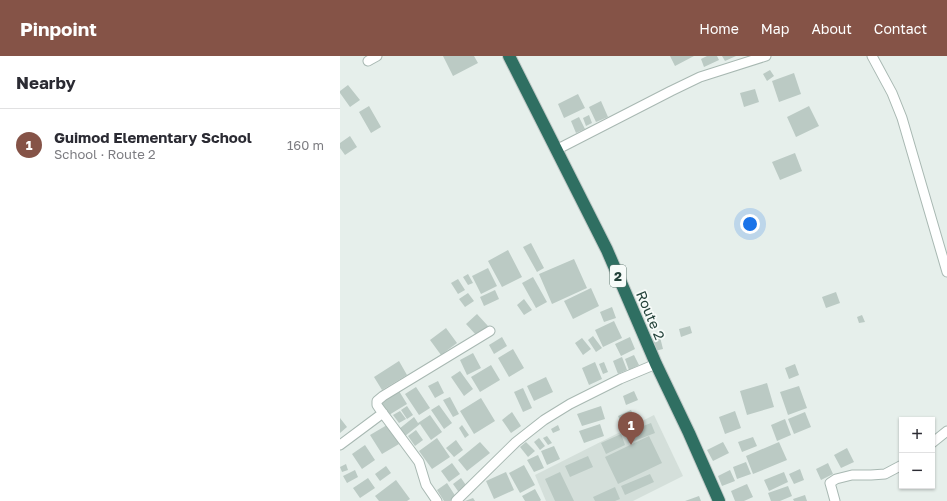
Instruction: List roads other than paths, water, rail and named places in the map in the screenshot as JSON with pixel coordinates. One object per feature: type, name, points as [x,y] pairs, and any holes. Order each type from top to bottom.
[{"type":"highway","name":"Route 2","points":[[509,56],[607,250],[656,364],[719,501]]},
{"type":"street","points":[[368,61],[377,56]]},
{"type":"street","points":[[556,150],[700,77],[766,56]]},
{"type":"street","points":[[872,56],[892,94],[902,118],[947,272]]},
{"type":"street","points":[[437,501],[426,485],[419,462],[383,414],[377,405],[377,401],[490,331]]},
{"type":"street","points":[[456,501],[516,442],[544,420],[570,404],[620,378],[656,364]]},
{"type":"street","points":[[340,445],[383,414]]},
{"type":"street","points":[[935,441],[947,431]]},
{"type":"street","points":[[835,501],[830,483],[836,479],[852,475],[871,476],[885,474],[899,467]]},
{"type":"place","name":"Guimod Elementary School","points":[[631,445]]}]
